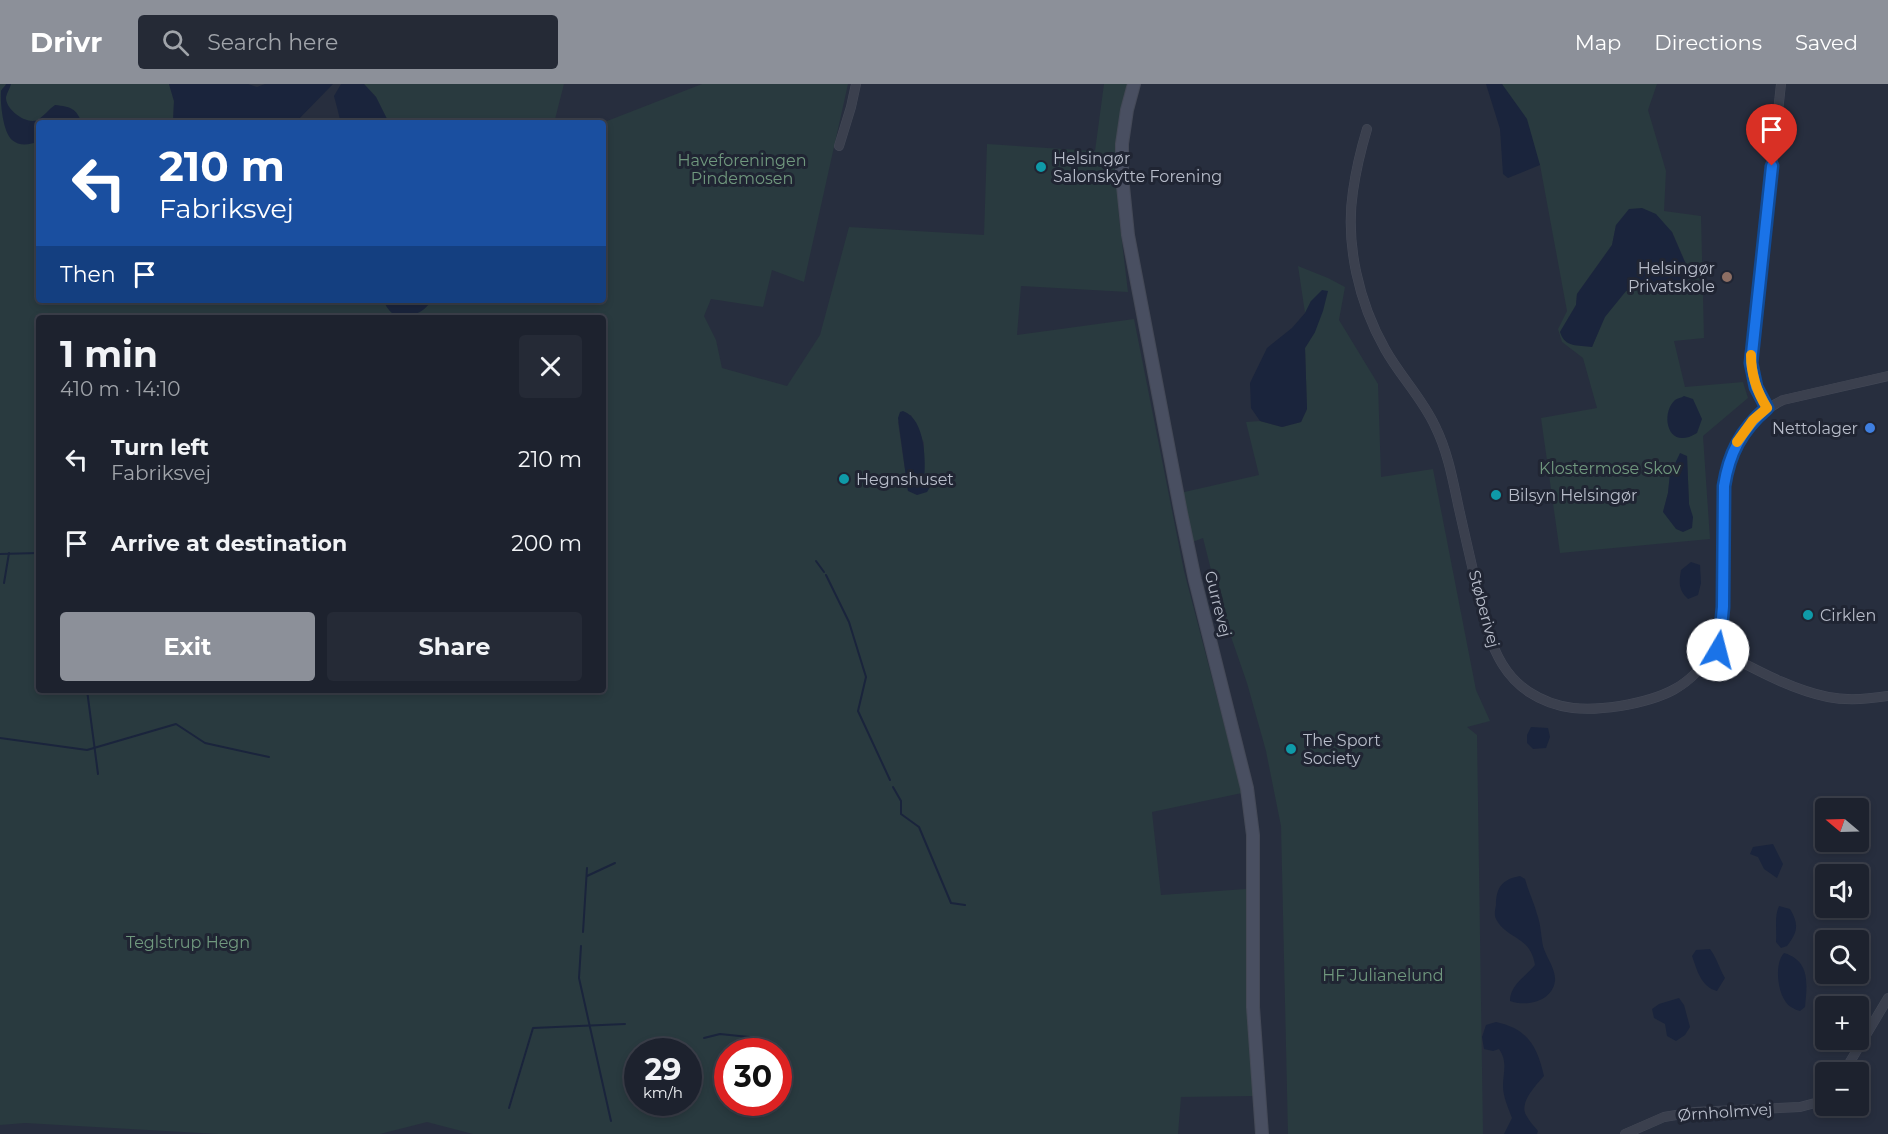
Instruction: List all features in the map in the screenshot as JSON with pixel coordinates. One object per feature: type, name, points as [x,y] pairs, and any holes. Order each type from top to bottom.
[{"type":"street","points":[[839,146],[856,84]]},
{"type":"street","name":"Gurrevej","points":[[1134,84],[1122,144],[1122,176],[1128,234],[1180,513],[1247,788],[1252,826],[1253,1007],[1262,1134]]},
{"type":"street","points":[[1767,408],[1756,387],[1751,363],[1781,84]]},
{"type":"street","name":"Støberivej","points":[[1367,129],[1352,193],[1351,224],[1354,261],[1362,296],[1373,326],[1386,351],[1435,425],[1448,460],[1486,629],[1495,653],[1508,674],[1527,691],[1549,703],[1573,709],[1598,710],[1649,701],[1676,689],[1698,671],[1714,648],[1721,628],[1724,486],[1726,468],[1741,435],[1767,408],[1783,400],[1888,376]]},
{"type":"street","points":[[1714,648],[1775,678],[1817,694],[1843,699],[1888,696]]},
{"type":"street","points":[[1850,1062],[1888,998]]},
{"type":"street","name":"Ørnholmvej","points":[[1625,1134],[1664,1117],[1695,1112],[1800,1107],[1815,1103]]},
{"type":"green space","points":[[0,84],[169,84],[174,101],[173,120],[36,120],[36,303],[606,303],[606,121],[702,84],[848,84],[804,282],[772,270],[763,307],[711,299],[704,316],[716,340],[722,368],[787,386],[820,335],[849,227],[984,235],[987,144],[1095,151],[1104,84],[1127,84],[1116,156],[1119,217],[1128,292],[1021,286],[1017,335],[1134,319],[1184,571],[1242,793],[1152,812],[1161,895],[1246,889],[1253,1096],[1181,1097],[1178,1134],[473,1134],[427,1122],[380,1134],[218,1134],[25,1123],[0,1125]],"holes":[[[911,415],[924,443],[924,482],[929,487],[908,491],[898,422]]]},
{"type":"green space","points":[[364,84],[564,84],[555,120],[388,120],[376,97]]},
{"type":"green space","name":"Klostermose Skov","points":[[1502,84],[1657,84],[1648,110],[1666,171],[1664,211],[1701,216],[1704,338],[1674,341],[1685,387],[1743,382],[1748,398],[1703,436],[1710,539],[1560,553],[1541,418],[1597,408],[1583,358],[1562,342],[1558,329],[1567,311],[1540,165]],"holes":[[[1616,225],[1672,232],[1690,273],[1686,283],[1678,289],[1655,282],[1626,291],[1604,317],[1592,347],[1560,332],[1576,305],[1577,294],[1612,245]],[[1687,456],[1689,504],[1663,512],[1670,474]]]},
{"type":"green space","name":"HF Julianelund","points":[[1298,266],[1345,287],[1339,320],[1378,384],[1381,477],[1433,469],[1476,690],[1490,721],[1467,727],[1477,735],[1483,1134],[1288,1134],[1281,826],[1266,751],[1247,683],[1219,602],[1203,538],[1190,543],[1180,493],[1259,475],[1246,422],[1260,421],[1282,427],[1301,422],[1307,409],[1305,348],[1315,332],[1311,301],[1305,313]]},
{"type":"water","points":[[6,84],[11,84],[6,97],[12,111],[27,120],[36,120],[36,142],[18,144],[9,136],[3,117],[1,91]]},
{"type":"water","points":[[169,84],[248,84],[257,87],[265,84],[333,84],[298,120],[173,120],[174,101]]},
{"type":"water","points":[[341,84],[364,84],[376,97],[388,120],[340,120],[334,96]]},
{"type":"water","points":[[1486,84],[1502,84],[1527,119],[1540,165],[1508,178],[1503,174],[1500,129]]},
{"type":"water","points":[[55,105],[72,109],[81,120],[37,120]]},
{"type":"water","points":[[1642,208],[1656,214],[1672,232],[1690,274],[1686,283],[1678,289],[1655,282],[1626,291],[1605,317],[1592,347],[1577,346],[1565,341],[1560,332],[1576,305],[1577,294],[1612,245],[1616,225],[1629,209]]},
{"type":"water","points":[[1322,290],[1328,291],[1323,311],[1315,332],[1305,348],[1307,409],[1301,422],[1282,427],[1260,421],[1251,408],[1250,383],[1267,348],[1292,328],[1305,313],[1311,301]]},
{"type":"water","points":[[385,303],[430,303],[414,315],[396,315]]},
{"type":"water","points":[[1684,396],[1693,399],[1702,419],[1697,433],[1687,438],[1679,438],[1673,434],[1667,421],[1670,406],[1675,400]]},
{"type":"water","points":[[903,411],[916,423],[923,442],[924,482],[930,487],[927,492],[917,495],[908,491],[898,418],[900,412]]},
{"type":"water","points":[[1680,453],[1687,456],[1689,504],[1693,517],[1692,528],[1683,532],[1676,529],[1663,512],[1670,474]]},
{"type":"water","points":[[1691,562],[1700,565],[1701,583],[1698,595],[1688,599],[1681,589],[1680,578],[1681,570]]},
{"type":"water","points":[[1531,727],[1548,728],[1550,737],[1546,748],[1533,749],[1527,743],[1527,735]]},
{"type":"water","points":[[1773,844],[1783,864],[1777,878],[1764,869],[1758,857],[1750,854],[1753,847]]},
{"type":"water","points":[[1520,876],[1525,879],[1539,922],[1543,946],[1555,977],[1549,994],[1530,1003],[1510,1001],[1512,990],[1535,965],[1532,955],[1523,943],[1501,926],[1495,914],[1497,894],[1501,885],[1509,879]]},
{"type":"water","points":[[1779,906],[1790,909],[1796,924],[1791,941],[1787,946],[1781,948],[1776,942],[1776,919]]},
{"type":"water","points":[[1710,949],[1725,978],[1717,991],[1703,982],[1692,956],[1696,950]]},
{"type":"water","points":[[1784,953],[1799,962],[1805,975],[1805,1007],[1800,1011],[1787,1003],[1780,990],[1778,973]]},
{"type":"water","points":[[1679,998],[1684,1005],[1690,1027],[1685,1035],[1676,1041],[1667,1036],[1665,1024],[1654,1018],[1652,1009],[1659,1004]]},
{"type":"water","points":[[1496,1022],[1523,1034],[1538,1056],[1544,1076],[1529,1094],[1524,1110],[1538,1131],[1537,1134],[1504,1134],[1512,1118],[1503,1090],[1503,1058],[1499,1049],[1493,1051],[1484,1049],[1482,1037],[1486,1025]]},
{"type":"waterway","points":[[4,583],[9,553]]},
{"type":"waterway","points":[[0,554],[36,553]]},
{"type":"waterway","points":[[816,561],[824,572]]},
{"type":"waterway","points":[[826,575],[849,622],[866,677],[858,711],[890,780]]},
{"type":"waterway","points":[[87,693],[98,774]]},
{"type":"waterway","points":[[0,738],[87,750],[176,724],[205,743],[269,757]]},
{"type":"waterway","points":[[893,787],[901,801],[901,814],[919,827],[951,903],[965,905]]},
{"type":"waterway","points":[[587,876],[615,863]]},
{"type":"waterway","points":[[583,932],[587,868]]},
{"type":"waterway","points":[[581,946],[579,978],[611,1121]]},
{"type":"waterway","points":[[509,1108],[533,1028],[625,1024]]},
{"type":"waterway","points":[[704,1038],[720,1034],[749,1037]]},
{"type":"slow traffic","points":[[1737,442],[1753,420],[1767,408],[1752,374],[1751,355]]},
{"type":"place","name":"Helsingør Salonskytte Forening","points":[[1041,167]]},
{"type":"place","name":"Helsingør Privatskole","points":[[1727,277]]},
{"type":"place","name":"Nettolager","points":[[1870,428]]},
{"type":"place","name":"Hegnshuset","points":[[844,479]]},
{"type":"place","name":"Bilsyn Helsingør","points":[[1496,495]]},
{"type":"place","name":"Cirklen","points":[[1808,615]]},
{"type":"place","name":"The Sport Society","points":[[1291,749]]},
{"type":"route","points":[[1718,650],[1714,648],[1721,628],[1723,607],[1726,468],[1741,435],[1767,408],[1756,387],[1751,363],[1772,166]]},
{"type":"park label","name":"Haveforeningen Pindemosen","points":[[742,169]]},
{"type":"park label","name":"Teglstrup Hegn","points":[[188,942]]}]
